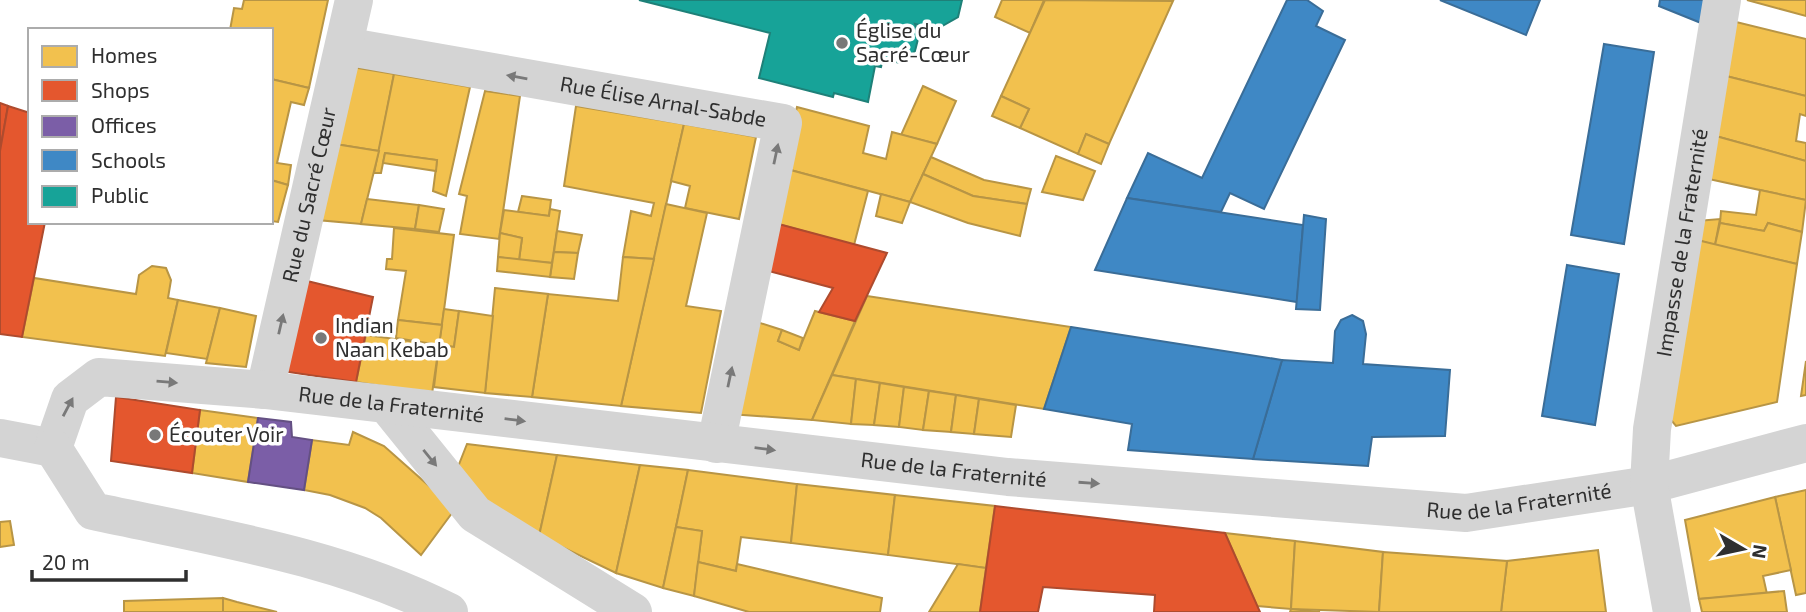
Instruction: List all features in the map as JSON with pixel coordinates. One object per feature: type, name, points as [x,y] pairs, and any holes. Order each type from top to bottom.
[{"type":"street","name":"Rue du Sacré Cœur","points":[[265,390],[354,0]]},
{"type":"street","name":"Impasse de la Fraternité","points":[[1672,612],[1649,485],[1651,429],[1722,0]]},
{"type":"street","name":"Rue Élise Arnal-Sabde","points":[[344,46],[783,123],[716,444]]},
{"type":"street","name":"Rue de la Fraternité","points":[[53,448],[71,399],[99,377],[265,390],[1008,477],[1466,513],[1649,485],[1806,443]]},
{"type":"street","points":[[387,405],[475,514],[633,612]]},
{"type":"street","points":[[0,438],[53,448],[93,511],[344,568],[418,596],[449,612]]},
{"type":"building: Homes","points":[[244,0],[328,0],[309,88],[273,79],[273,28],[230,28],[234,8],[242,9]]},
{"type":"building: Homes","points":[[1002,0],[1044,0],[1030,33],[995,17]]},
{"type":"building: Homes","points":[[1045,0],[1173,1],[1109,144],[1086,134],[1078,154],[1020,128],[1029,109],[1001,96]]},
{"type":"building: Homes","points":[[1747,0],[1806,0],[1806,16]]},
{"type":"building: Homes","points":[[1732,21],[1806,39],[1806,96],[1722,75]]},
{"type":"building: Homes","points":[[352,67],[394,74],[379,151],[335,144]]},
{"type":"building: Homes","points":[[394,74],[470,87],[446,196],[433,191],[437,160],[385,153],[381,173],[374,173]]},
{"type":"building: Homes","points":[[1722,75],[1806,96],[1806,116],[1800,114],[1796,141],[1806,143],[1806,161],[1712,135]]},
{"type":"building: Homes","points":[[273,79],[309,88],[304,105],[291,102],[277,163],[291,165],[288,185],[273,181]]},
{"type":"building: Homes","points":[[923,86],[956,101],[937,144],[901,135]]},
{"type":"building: Homes","points":[[485,91],[520,96],[499,239],[460,234],[467,196],[459,194]]},
{"type":"building: Homes","points":[[1001,96],[1029,109],[1020,128],[992,116]]},
{"type":"building: Homes","points":[[576,106],[684,124],[654,259],[623,257],[631,211],[651,216],[654,203],[564,186]]},
{"type":"building: Homes","points":[[797,107],[869,126],[863,153],[886,159],[892,132],[937,144],[910,202],[783,168]]},
{"type":"building: Homes","points":[[684,124],[756,137],[739,219],[685,208],[690,186],[671,181]]},
{"type":"building: Homes","points":[[1086,134],[1109,144],[1101,164],[1078,154]]},
{"type":"building: Homes","points":[[1712,135],[1806,161],[1806,200],[1704,178]]},
{"type":"building: Homes","points":[[335,144],[379,151],[361,224],[317,220]]},
{"type":"building: Homes","points":[[385,153],[437,160],[436,171],[383,163]]},
{"type":"building: Homes","points":[[1056,156],[1095,171],[1083,200],[1042,192]]},
{"type":"building: Homes","points":[[931,157],[984,180],[1031,189],[1027,204],[973,196],[923,174]]},
{"type":"building: Homes","points":[[783,168],[868,191],[854,245],[771,222]]},
{"type":"building: Homes","points":[[923,174],[973,196],[1027,204],[1020,236],[968,223],[910,202]]},
{"type":"building: Homes","points":[[273,181],[288,185],[278,222],[273,221]]},
{"type":"building: Homes","points":[[1760,190],[1806,200],[1802,232],[1768,223],[1764,231],[1720,223],[1721,211],[1756,215]]},
{"type":"building: Homes","points":[[881,194],[910,202],[902,223],[876,216]]},
{"type":"building: Homes","points":[[522,196],[551,200],[549,216],[518,212]]},
{"type":"building: Homes","points":[[367,199],[419,205],[415,229],[361,224]]},
{"type":"building: Homes","points":[[666,204],[707,213],[686,306],[721,311],[701,413],[621,406]]},
{"type":"building: Homes","points":[[419,205],[444,209],[439,232],[415,229]]},
{"type":"building: Homes","points":[[550,209],[560,211],[552,263],[519,260],[522,238],[500,233],[504,210],[549,216]]},
{"type":"building: Homes","points":[[1720,219],[1715,245],[1693,239],[1697,221]]},
{"type":"building: Homes","points":[[1720,223],[1764,231],[1768,223],[1802,232],[1797,264],[1715,245]]},
{"type":"building: Homes","points":[[394,228],[454,235],[442,325],[398,320],[406,271],[386,269],[387,259],[392,259]]},
{"type":"building: Homes","points":[[557,231],[582,235],[578,253],[554,252]]},
{"type":"building: Homes","points":[[500,233],[522,238],[519,260],[498,257]]},
{"type":"building: Homes","points":[[1693,239],[1797,264],[1777,402],[1676,426],[1671,420]]},
{"type":"building: Homes","points":[[554,252],[578,253],[574,279],[550,277]]},
{"type":"building: Homes","points":[[498,257],[552,263],[550,277],[497,271]]},
{"type":"building: Homes","points":[[623,257],[654,259],[621,406],[532,397],[548,294],[618,301]]},
{"type":"building: Homes","points":[[152,266],[166,268],[171,280],[168,298],[178,300],[165,356],[22,337],[34,278],[136,294],[139,275]]},
{"type":"building: Homes","points":[[495,288],[548,294],[532,397],[485,393]]},
{"type":"building: Homes","points":[[867,296],[1071,327],[1044,409],[832,375]]},
{"type":"building: Homes","points":[[178,300],[220,308],[207,359],[166,353]]},
{"type":"building: Homes","points":[[220,308],[256,316],[246,367],[206,363]]},
{"type":"building: Homes","points":[[444,309],[459,311],[454,347],[439,345]]},
{"type":"building: Homes","points":[[459,311],[493,316],[485,393],[434,387],[439,345],[454,347]]},
{"type":"building: Homes","points":[[815,311],[855,321],[812,420],[730,414],[751,320],[782,330],[778,341],[799,350]]},
{"type":"building: Homes","points":[[398,320],[442,325],[439,345],[396,338]]},
{"type":"building: Homes","points":[[782,330],[803,338],[799,350],[778,341]]},
{"type":"building: Homes","points":[[366,335],[439,345],[432,394],[356,382]]},
{"type":"building: Homes","points":[[1806,361],[1806,395],[1801,396]]},
{"type":"building: Homes","points":[[832,375],[856,379],[851,424],[812,420]]},
{"type":"building: Homes","points":[[856,379],[880,383],[874,425],[851,424]]},
{"type":"building: Homes","points":[[880,383],[904,387],[899,427],[874,425]]},
{"type":"building: Homes","points":[[904,387],[929,391],[923,430],[899,427]]},
{"type":"building: Homes","points":[[929,391],[956,395],[951,432],[923,430]]},
{"type":"building: Homes","points":[[956,395],[979,399],[974,434],[951,432]]},
{"type":"building: Homes","points":[[979,399],[1016,405],[1011,437],[974,434]]},
{"type":"building: Homes","points":[[200,410],[258,418],[248,482],[192,473]]},
{"type":"building: Homes","points":[[353,432],[384,446],[455,509],[421,555],[381,518],[365,508],[330,495],[304,490],[312,440],[349,445]]},
{"type":"building: Homes","points":[[467,444],[557,455],[539,536],[495,512],[456,472]]},
{"type":"building: Homes","points":[[557,455],[640,465],[616,573],[539,536]]},
{"type":"building: Homes","points":[[640,465],[688,470],[663,588],[616,573]]},
{"type":"building: Homes","points":[[688,470],[797,484],[791,543],[741,537],[736,571],[698,562],[702,531],[676,527]]},
{"type":"building: Homes","points":[[797,484],[895,495],[888,555],[791,543]]},
{"type":"building: Homes","points":[[1806,490],[1806,593],[1796,595],[1775,497]]},
{"type":"building: Homes","points":[[895,495],[995,506],[986,568],[888,555]]},
{"type":"building: Homes","points":[[1775,497],[1791,570],[1763,576],[1767,594],[1699,599],[1685,520]]},
{"type":"building: Homes","points":[[10,521],[14,545],[0,547],[0,522]]},
{"type":"building: Homes","points":[[676,527],[702,531],[694,596],[663,588]]},
{"type":"building: Homes","points":[[1225,533],[1295,541],[1291,609],[1257,606]]},
{"type":"building: Homes","points":[[1295,541],[1383,552],[1379,612],[1291,609]]},
{"type":"building: Homes","points":[[1598,550],[1606,612],[1501,612],[1507,561]]},
{"type":"building: Homes","points":[[1383,552],[1507,561],[1501,612],[1379,612]]},
{"type":"building: Homes","points":[[698,562],[736,571],[737,564],[882,598],[880,612],[749,612],[694,596]]},
{"type":"building: Homes","points":[[958,564],[986,568],[980,612],[929,612]]},
{"type":"building: Homes","points":[[1784,591],[1787,612],[1702,612],[1699,599]]},
{"type":"building: Homes","points":[[223,598],[223,612],[124,612],[124,601]]},
{"type":"building: Homes","points":[[223,598],[237,602],[277,612],[223,612]]},
{"type":"building: Homes","points":[[1291,609],[1320,612],[1290,612]]},
{"type":"building: Shops","points":[[0,103],[8,106],[0,151]]},
{"type":"building: Shops","points":[[8,106],[28,112],[28,224],[45,224],[22,337],[0,334],[0,151]]},
{"type":"building: Shops","points":[[771,222],[887,253],[855,321],[819,312],[833,288],[761,269]]},
{"type":"building: Shops","points":[[303,280],[373,297],[356,382],[282,371]]},
{"type":"building: Shops","name":"Écouter Voir","points":[[116,397],[200,410],[192,473],[111,461]]},
{"type":"building: Shops","points":[[995,506],[1225,533],[1260,612],[1154,612],[1155,595],[1043,587],[1038,612],[980,612]]},
{"type":"building: Offices","points":[[258,418],[291,422],[292,437],[312,440],[304,490],[248,482]]},
{"type":"building: Schools","points":[[1287,0],[1307,0],[1323,11],[1316,26],[1345,40],[1264,209],[1230,193],[1221,212],[1127,198],[1148,153],[1202,178]]},
{"type":"building: Schools","points":[[1440,0],[1540,0],[1526,35]]},
{"type":"building: Schools","points":[[1660,0],[1710,0],[1706,25],[1659,6]]},
{"type":"building: Schools","points":[[1604,44],[1654,52],[1624,244],[1571,235]]},
{"type":"building: Schools","points":[[1127,198],[1303,225],[1297,302],[1095,270]]},
{"type":"building: Schools","points":[[1304,215],[1326,219],[1320,310],[1296,309]]},
{"type":"building: Schools","points":[[1567,265],[1619,274],[1595,425],[1542,416]]},
{"type":"building: Schools","points":[[1352,315],[1363,321],[1366,334],[1363,364],[1450,370],[1445,436],[1372,437],[1368,466],[1253,459],[1282,360],[1333,363],[1335,331],[1341,320]]},
{"type":"building: Schools","points":[[1071,327],[1282,360],[1253,459],[1128,450],[1132,424],[1044,409]]},
{"type":"building: Public","name":"Église du Sacré-Cœur","points":[[639,0],[962,0],[958,17],[937,29],[915,24],[919,35],[915,51],[910,56],[900,63],[883,59],[881,67],[875,66],[868,102],[834,93],[833,97],[759,78],[770,33]]},
{"type":"place","name":"Église du Sacré-Cœur","points":[[842,43]]},
{"type":"place","name":"Indian Naan Kebab","points":[[321,338]]},
{"type":"place","name":"Écouter Voir","points":[[155,435]]}]
